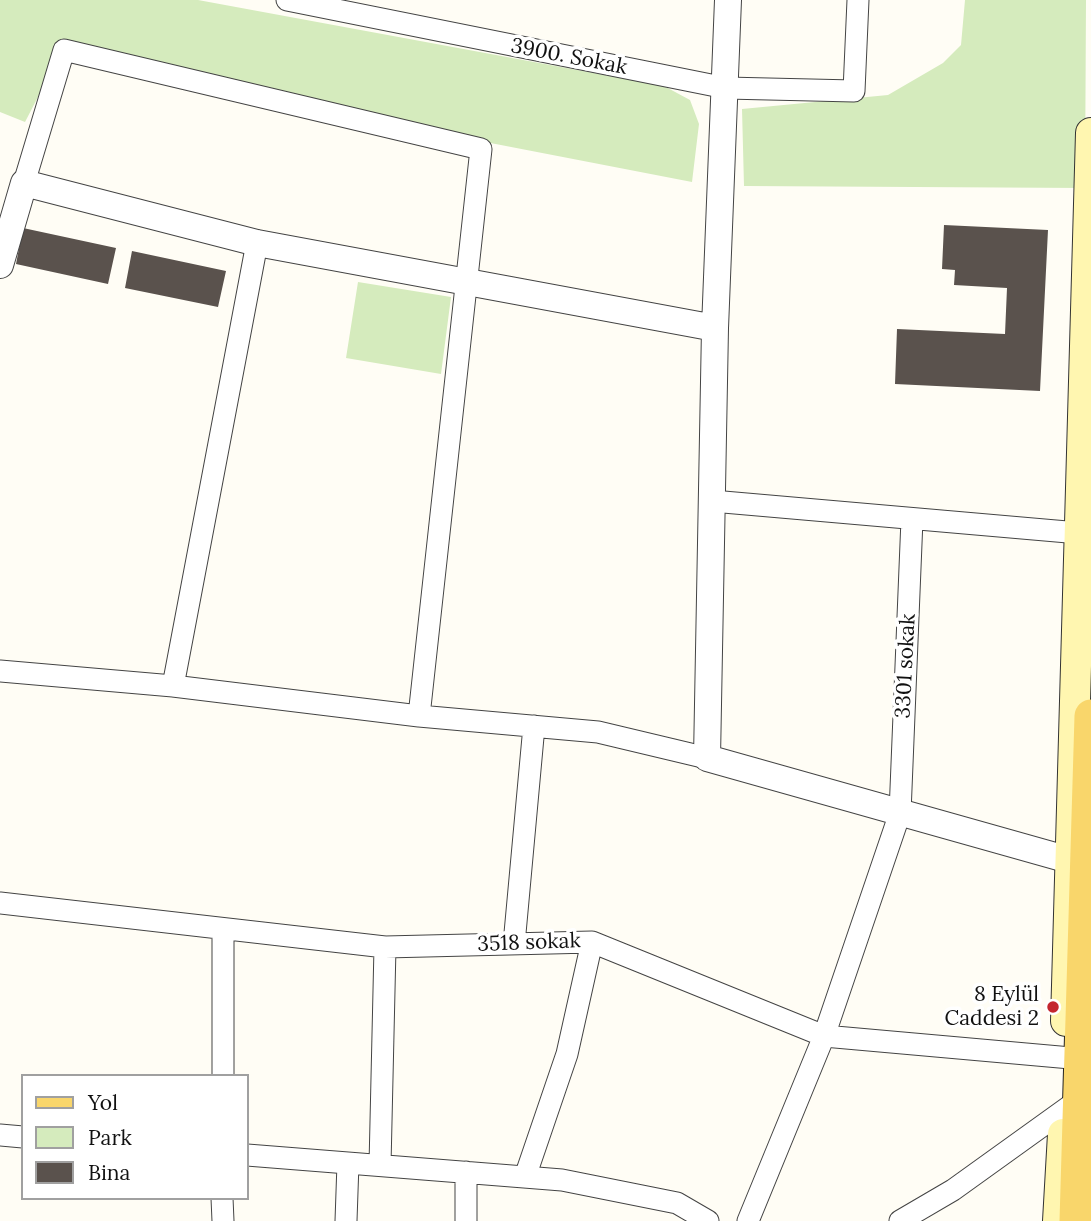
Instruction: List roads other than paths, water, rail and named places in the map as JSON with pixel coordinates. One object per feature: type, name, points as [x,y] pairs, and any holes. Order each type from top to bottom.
[{"type":"main road","points":[[1076,1221],[1073,1103],[1081,978],[1078,863],[1091,133]]},
{"type":"main road","points":[[1078,863],[1091,716]]},
{"type":"main road","points":[[1059,1221],[1073,1103]]},
{"type":"street","name":"3900. Sokak","points":[[287,0],[726,88],[854,91],[858,0]]},
{"type":"street","points":[[708,758],[715,328],[728,0]]},
{"type":"street","points":[[0,265],[64,50],[481,149],[464,282],[419,716]]},
{"type":"street","points":[[24,183],[257,243],[715,328]]},
{"type":"street","points":[[173,686],[257,243]]},
{"type":"street","points":[[712,501],[1085,534]]},
{"type":"street","name":"3301 sokak","points":[[748,1221],[824,1036],[900,813],[912,519]]},
{"type":"street","points":[[0,671],[173,686],[419,716],[598,732],[708,758],[1078,863]]},
{"type":"street","points":[[514,944],[534,726]]},
{"type":"street","name":"3518 sokak","points":[[0,903],[385,947],[592,942],[824,1036],[1074,1058]]},
{"type":"street","points":[[222,1074],[223,930]]},
{"type":"street","points":[[525,1177],[567,1054],[592,942]]},
{"type":"street","points":[[380,1166],[385,947]]},
{"type":"street","points":[[900,1221],[953,1190],[1073,1103]]},
{"type":"street","points":[[0,1135],[21,1137]]},
{"type":"street","points":[[248,1155],[562,1180],[677,1203],[703,1219]]},
{"type":"street","points":[[346,1221],[348,1163]]},
{"type":"street","points":[[466,1172],[466,1221]]},
{"type":"street","points":[[222,1200],[223,1221]]},
{"type":"place","name":"8 Eylül Caddesi 2","points":[[1053,1007]]}]
